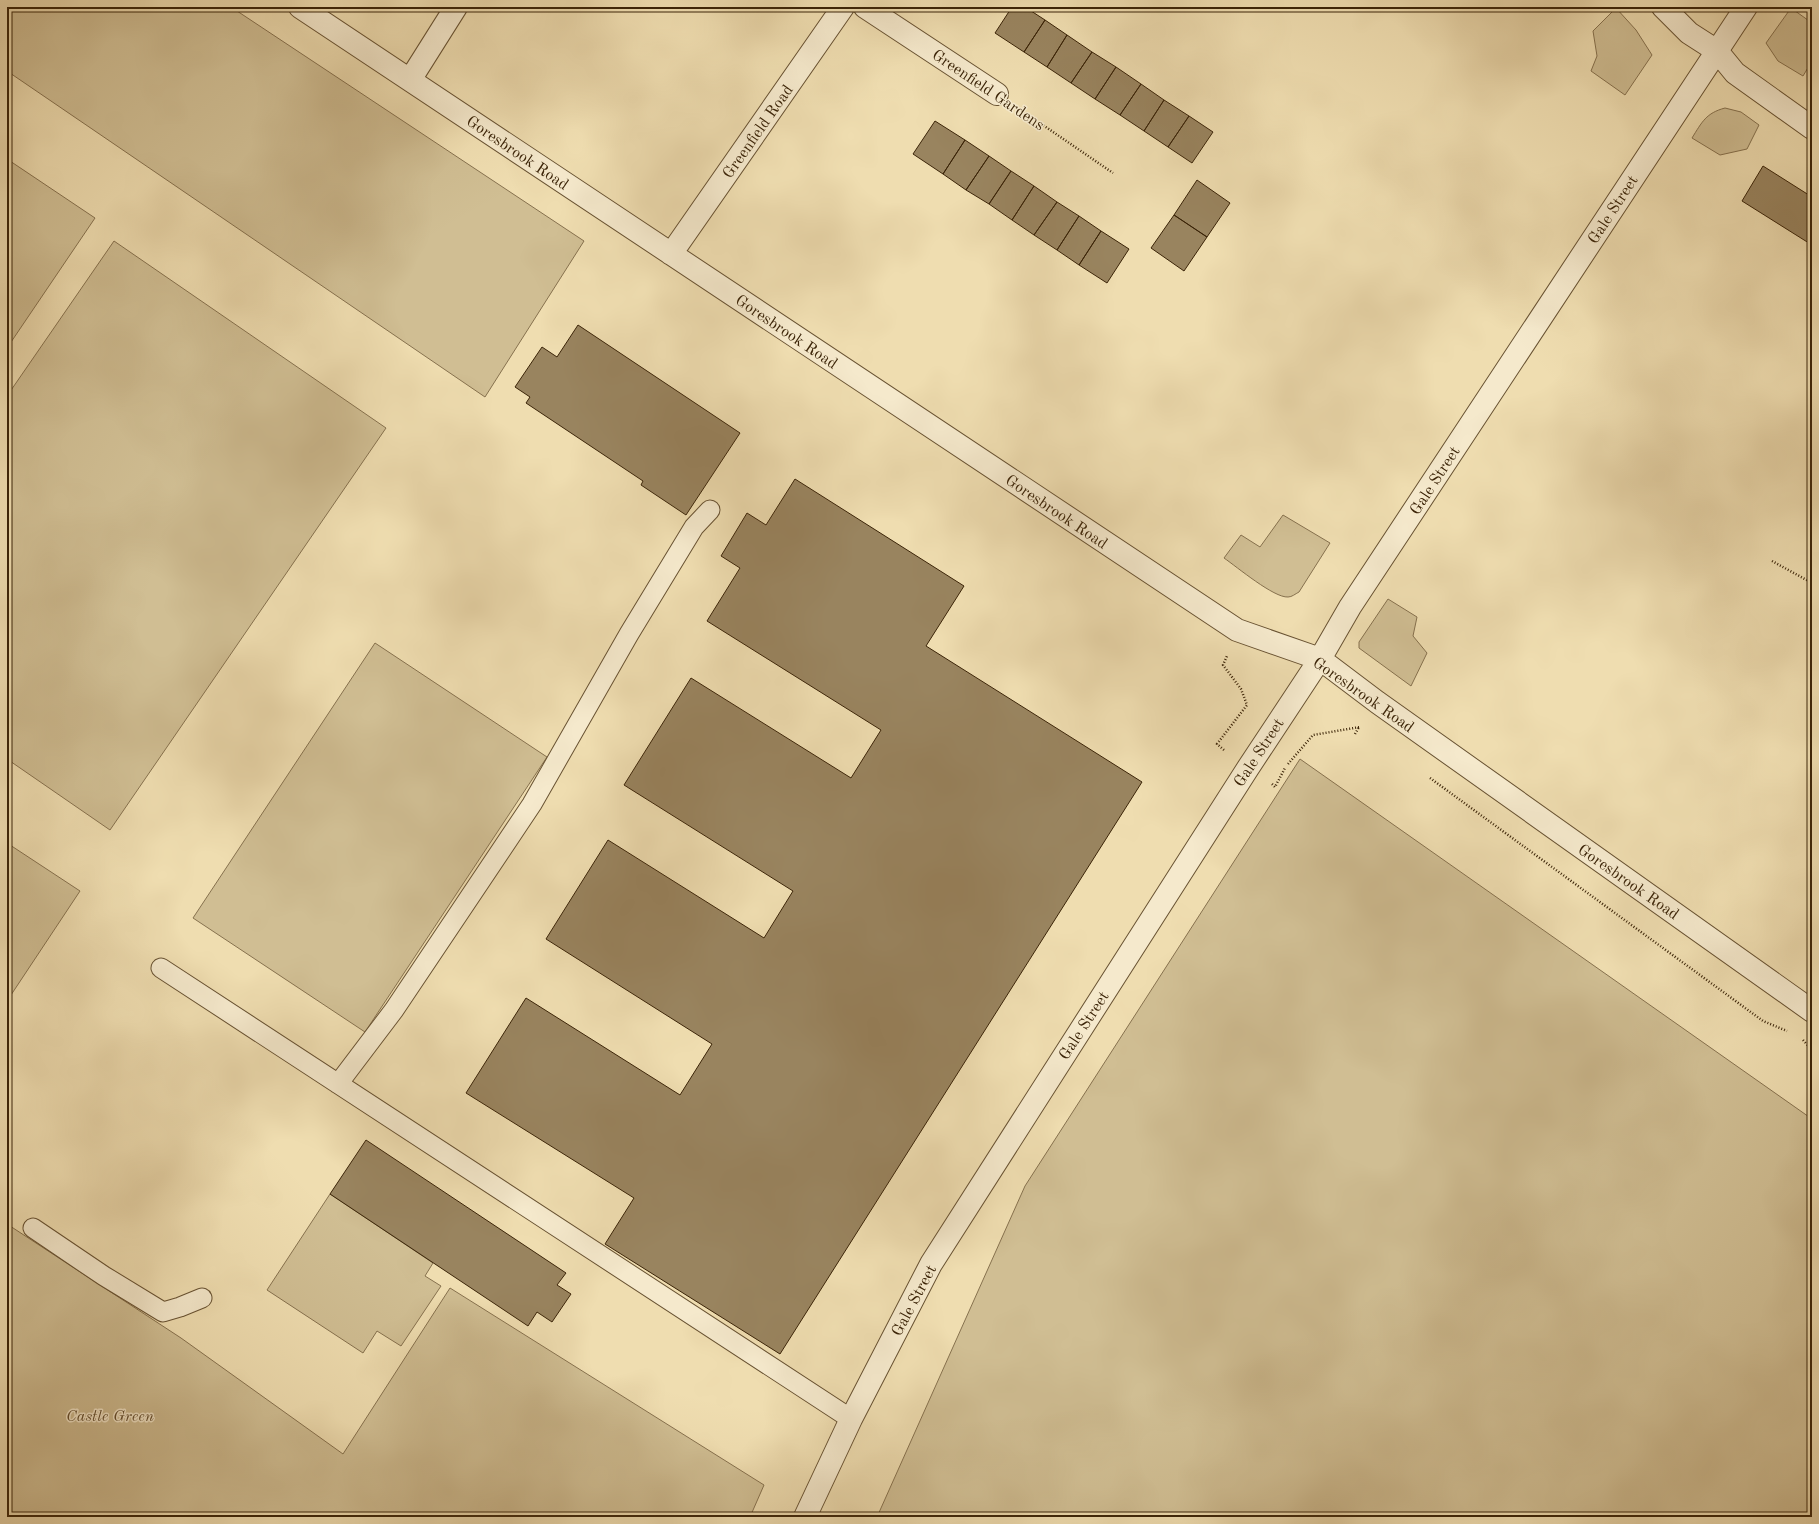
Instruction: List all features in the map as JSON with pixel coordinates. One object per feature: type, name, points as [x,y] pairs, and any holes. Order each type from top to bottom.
[{"type":"street","name":"Goresbrook Road","points":[[300,7],[1237,630],[1320,659],[1383,707],[1812,1011]]},
{"type":"street","points":[[410,80],[456,7]]},
{"type":"street","name":"Greenfield Road","points":[[671,254],[843,7]]},
{"type":"street","name":"Greenfield Gardens","points":[[865,7],[997,94]]},
{"type":"street","points":[[1663,7],[1689,33],[1717,51],[1735,73],[1812,128]]},
{"type":"street","name":"Gale Street","points":[[805,1517],[851,1419],[931,1264],[1248,768],[1320,659],[1354,600],[1746,7]]},
{"type":"lane","points":[[338,1084],[394,1010],[532,804],[629,634],[694,527],[710,510]]},
{"type":"lane","points":[[161,968],[851,1419]]},
{"type":"lane","points":[[33,1228],[104,1276],[164,1312],[202,1298]]},
{"type":"path","name":"Greenfield Gardens","points":[[997,94],[1113,173]]},
{"type":"path","points":[[1772,561],[1812,583]]},
{"type":"path","name":"Goresbrook Road","points":[[1354,734],[1360,727],[1366,732]]},
{"type":"path","name":"Goresbrook Road","points":[[1424,774],[1763,1021],[1791,1032]]},
{"type":"path","points":[[1798,1035],[1812,1050]]},
{"type":"green space","points":[[7,7],[231,7],[584,241],[485,397],[7,71]]},
{"type":"green space","points":[[1616,8],[1636,30],[1652,55],[1625,95],[1591,71],[1597,56],[1593,31]]},
{"type":"green space","points":[[1791,8],[1812,23],[1812,61],[1803,76],[1778,61],[1766,43]]},
{"type":"green space","points":[[1725,108],[1741,112],[1759,125],[1747,149],[1720,155],[1692,138],[1709,115]]},
{"type":"green space","points":[[7,159],[95,218],[7,348]]},
{"type":"green space","points":[[114,241],[386,428],[110,830],[7,759],[7,396]]},
{"type":"green space","points":[[1283,515],[1330,543],[1299,592],[1288,597],[1274,593],[1246,575],[1224,558],[1241,535],[1260,547]]},
{"type":"green space","points":[[1388,599],[1417,617],[1413,636],[1427,653],[1411,686],[1359,648],[1359,642]]},
{"type":"green space","points":[[375,643],[547,757],[365,1032],[193,918]]},
{"type":"green space","points":[[1300,759],[1812,1119],[1812,1517],[877,1517],[1025,1186]]},
{"type":"green space","points":[[7,843],[80,891],[7,1001]]},
{"type":"green space","points":[[330,1194],[433,1263],[425,1276],[441,1286],[401,1346],[377,1331],[363,1353],[267,1290]]},
{"type":"green space","name":"Castle Green","points":[[7,1224],[181,1338],[343,1454],[450,1288],[764,1485],[750,1517],[7,1517]]},
{"type":"building","points":[[1012,7],[1025,7],[1045,20],[1024,52],[995,33]]},
{"type":"building","points":[[1045,20],[1067,35],[1047,67],[1024,52]]},
{"type":"building","points":[[1067,35],[1092,52],[1071,83],[1047,67]]},
{"type":"building","points":[[1092,52],[1116,67],[1095,99],[1071,83]]},
{"type":"building","points":[[1116,67],[1141,84],[1120,115],[1095,99]]},
{"type":"building","points":[[1141,84],[1164,100],[1144,131],[1120,115]]},
{"type":"building","points":[[1164,100],[1189,116],[1168,147],[1144,131]]},
{"type":"building","points":[[1189,116],[1213,132],[1192,163],[1168,147]]},
{"type":"building","points":[[935,121],[965,140],[943,174],[913,154]]},
{"type":"building","points":[[965,140],[989,156],[966,190],[943,174]]},
{"type":"building","points":[[989,156],[1011,171],[989,204],[966,190]]},
{"type":"building","points":[[1763,166],[1812,197],[1812,245],[1742,201]]},
{"type":"building","points":[[1011,171],[1034,186],[1012,220],[989,204]]},
{"type":"building","points":[[1197,180],[1230,203],[1207,237],[1174,215]]},
{"type":"building","points":[[1034,186],[1057,202],[1034,235],[1012,220]]},
{"type":"building","points":[[1057,202],[1079,216],[1057,250],[1034,235]]},
{"type":"building","points":[[1174,215],[1207,237],[1184,271],[1151,248]]},
{"type":"building","points":[[1079,216],[1101,231],[1079,265],[1057,250]]},
{"type":"building","points":[[1101,231],[1129,249],[1107,283],[1079,265]]},
{"type":"building","points":[[578,325],[740,433],[686,515],[641,485],[643,481],[526,403],[530,397],[515,387],[542,347],[557,357]]},
{"type":"building","points":[[795,479],[964,586],[926,646],[1142,782],[780,1354],[605,1244],[634,1198],[466,1093],[526,998],[680,1095],[712,1044],[546,939],[608,840],[764,938],[793,891],[624,785],[691,678],[851,778],[881,730],[707,621],[740,568],[721,556],[747,513],[766,525]]},
{"type":"building","points":[[366,1140],[566,1273],[557,1285],[571,1294],[552,1322],[537,1312],[528,1326],[330,1194]]}]
